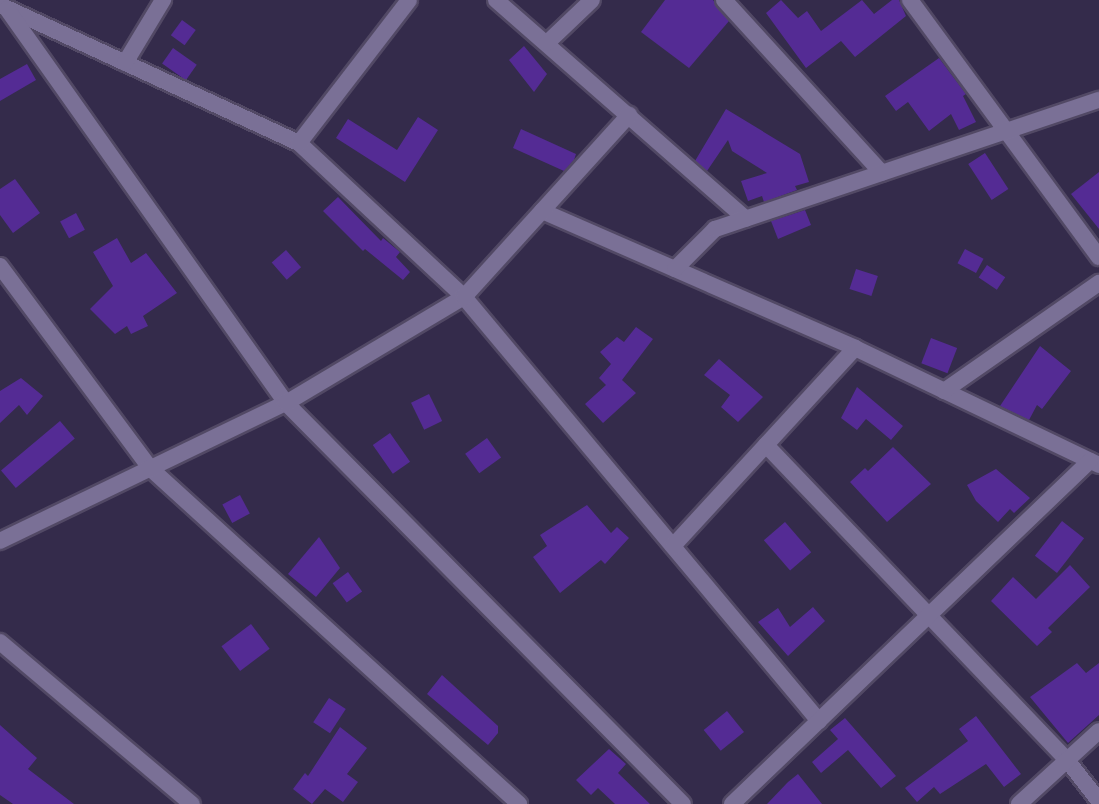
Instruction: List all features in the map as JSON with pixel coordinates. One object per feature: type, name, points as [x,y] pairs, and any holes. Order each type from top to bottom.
[{"type":"street","points":[[125,63],[163,0]]},
{"type":"street","points":[[299,143],[409,0]]},
{"type":"street","points":[[496,0],[746,219]]},
{"type":"street","points":[[547,43],[592,0]]},
{"type":"street","points":[[724,0],[882,173]]},
{"type":"street","points":[[910,0],[1099,257]]},
{"type":"street","points":[[3,7],[299,143],[464,297],[819,721]]},
{"type":"street","points":[[3,7],[286,403],[683,804]]},
{"type":"street","points":[[675,269],[715,229],[1099,100]]},
{"type":"street","points":[[3,534],[150,468],[286,403],[464,297],[629,115]]},
{"type":"street","points":[[542,211],[855,348],[1094,463],[929,615],[732,804]]},
{"type":"street","points":[[0,266],[150,468],[519,804]]},
{"type":"street","points":[[944,391],[1099,283]]},
{"type":"street","points":[[673,546],[855,348]]},
{"type":"street","points":[[766,445],[1067,760],[1099,801]]},
{"type":"street","points":[[0,642],[192,804]]},
{"type":"street","points":[[1019,804],[1099,730]]},
{"type":"building","points":[[665,0],[713,0],[729,21],[689,68],[641,32]]},
{"type":"building","points":[[781,0],[798,18],[807,11],[821,31],[862,0],[874,14],[892,0],[899,0],[906,16],[855,57],[841,41],[806,68],[766,13]]},
{"type":"building","points":[[182,20],[196,30],[185,45],[171,35]]},
{"type":"building","points":[[524,46],[547,74],[534,92],[509,60]]},
{"type":"building","points":[[173,48],[197,65],[186,80],[162,64]]},
{"type":"building","points":[[939,58],[966,94],[963,96],[976,122],[959,130],[951,114],[929,131],[908,102],[896,111],[885,96]]},
{"type":"building","points":[[27,64],[36,80],[0,101],[0,79]]},
{"type":"building","points":[[726,109],[800,154],[809,182],[795,186],[797,190],[764,202],[762,196],[748,201],[741,181],[767,173],[732,151],[728,140],[707,171],[695,161]]},
{"type":"building","points":[[418,117],[438,130],[405,182],[336,138],[348,119],[397,150]]},
{"type":"building","points":[[521,129],[576,154],[574,160],[564,171],[513,148]]},
{"type":"building","points":[[985,153],[1008,189],[992,200],[968,164]]},
{"type":"building","points":[[1099,172],[1099,229],[1071,194]]},
{"type":"building","points":[[15,179],[40,213],[13,233],[0,215],[0,189]]},
{"type":"building","points":[[338,197],[381,241],[383,238],[400,252],[396,257],[410,272],[403,280],[365,249],[363,251],[323,211]]},
{"type":"building","points":[[805,210],[811,225],[778,239],[771,221]]},
{"type":"building","points":[[76,213],[85,230],[69,238],[60,221]]},
{"type":"building","points":[[117,238],[131,263],[146,253],[177,293],[143,316],[148,326],[131,334],[127,326],[115,334],[90,309],[113,286],[93,252]]},
{"type":"building","points":[[965,249],[984,259],[976,273],[957,263]]},
{"type":"building","points":[[286,250],[301,267],[287,280],[272,262]]},
{"type":"building","points":[[987,265],[1005,277],[997,290],[979,277]]},
{"type":"building","points":[[856,269],[878,276],[871,296],[850,289]]},
{"type":"building","points":[[636,327],[653,339],[622,380],[636,393],[603,423],[585,404],[606,385],[599,378],[611,364],[600,352],[617,337],[624,342]]},
{"type":"building","points":[[931,338],[957,348],[947,373],[921,363]]},
{"type":"building","points":[[1040,346],[1071,371],[1042,409],[1037,405],[1029,420],[1000,406]]},
{"type":"building","points":[[719,359],[763,397],[738,422],[721,407],[730,395],[704,375]]},
{"type":"building","points":[[21,378],[43,396],[27,415],[19,405],[0,423],[0,391]]},
{"type":"building","points":[[857,387],[903,426],[891,440],[866,419],[857,430],[841,418]]},
{"type":"building","points":[[429,394],[442,421],[424,430],[411,403]]},
{"type":"building","points":[[60,421],[75,439],[16,488],[1,470]]},
{"type":"building","points":[[390,433],[410,462],[393,474],[373,445]]},
{"type":"building","points":[[487,438],[501,457],[479,473],[465,454]]},
{"type":"building","points":[[893,447],[931,484],[887,522],[850,482],[865,468],[868,471]]},
{"type":"building","points":[[996,469],[1030,498],[1014,513],[1010,509],[998,522],[976,501],[967,485]]},
{"type":"building","points":[[240,495],[250,514],[232,523],[222,504]]},
{"type":"building","points":[[587,505],[611,533],[617,527],[629,538],[605,564],[601,560],[560,593],[533,557],[547,546],[540,535]]},
{"type":"building","points":[[1062,521],[1084,538],[1057,573],[1035,556]]},
{"type":"building","points":[[785,522],[811,552],[790,571],[764,540]]},
{"type":"building","points":[[319,537],[340,568],[316,597],[288,574]]},
{"type":"building","points":[[1070,565],[1090,587],[1048,628],[1052,632],[1037,646],[991,601],[1013,577],[1036,599]]},
{"type":"building","points":[[348,572],[362,591],[347,603],[333,583]]},
{"type":"building","points":[[813,607],[825,621],[788,656],[758,622],[778,608],[790,627]]},
{"type":"building","points":[[251,624],[270,649],[240,671],[221,646]]},
{"type":"building","points":[[1077,663],[1086,673],[1099,663],[1099,715],[1068,743],[1030,697]]},
{"type":"building","points":[[442,675],[498,726],[498,733],[488,745],[427,694]]},
{"type":"building","points":[[329,698],[346,709],[330,733],[313,722]]},
{"type":"building","points":[[727,711],[744,732],[721,751],[704,730]]},
{"type":"building","points":[[976,716],[1021,774],[1004,787],[986,764],[940,794],[934,787],[917,802],[905,788],[968,741],[959,729]]},
{"type":"building","points":[[845,718],[896,776],[881,788],[848,750],[821,773],[812,762],[838,739],[830,730]]},
{"type":"building","points":[[0,725],[37,758],[28,769],[74,804],[13,804],[0,795]]},
{"type":"building","points":[[340,727],[367,748],[347,774],[358,782],[343,802],[325,789],[312,804],[293,789],[305,773],[308,776]]},
{"type":"building","points":[[609,749],[626,764],[618,773],[650,804],[615,804],[598,788],[591,795],[576,780]]},
{"type":"building","points":[[798,774],[822,804],[767,804],[788,782]]}]
